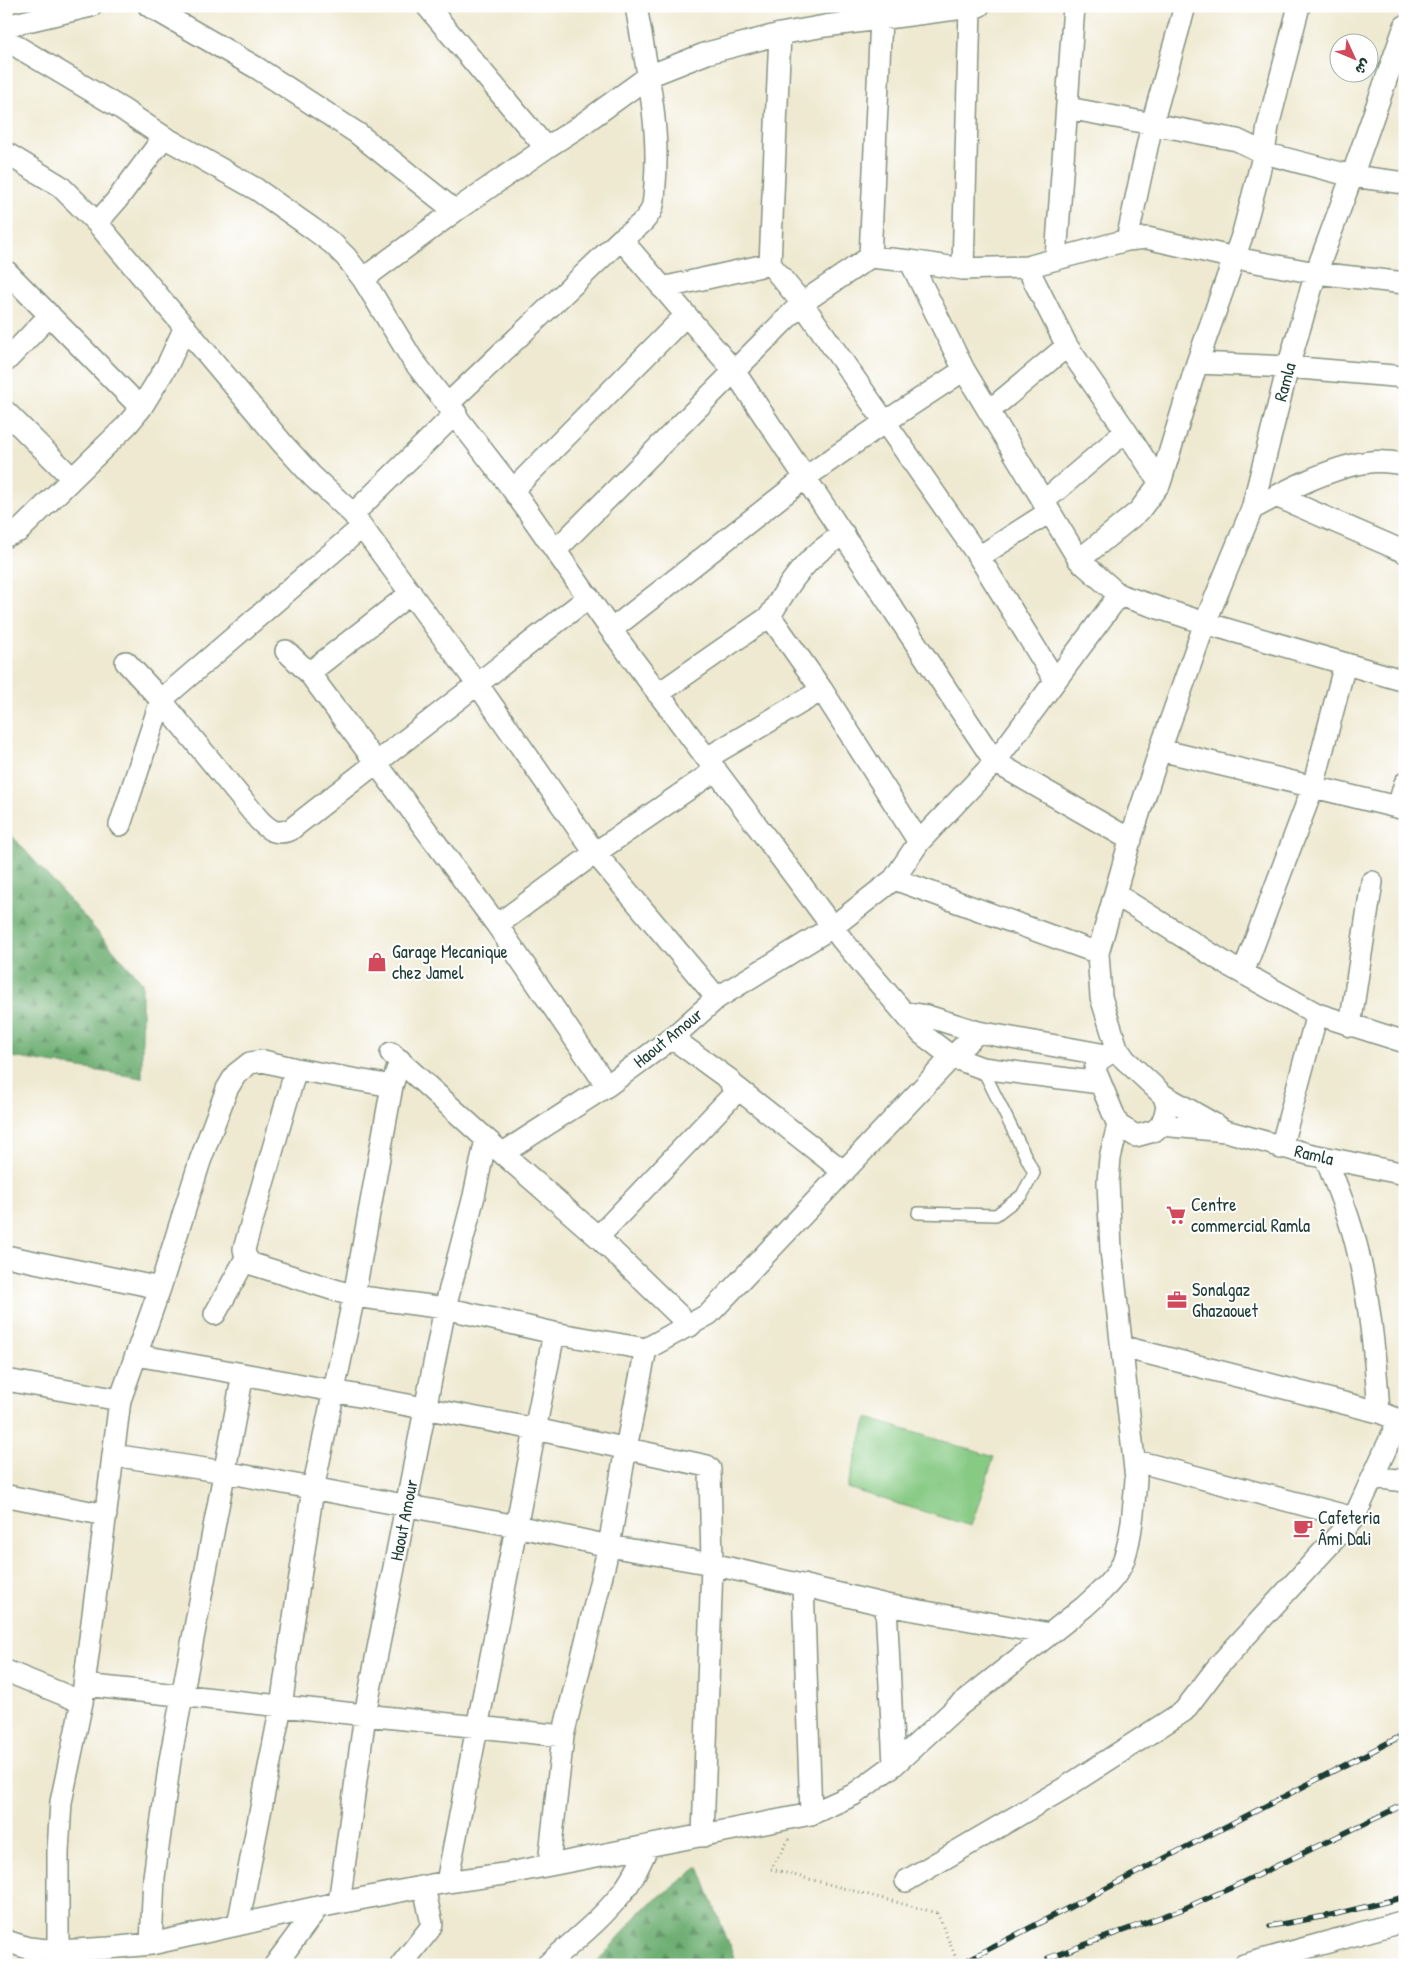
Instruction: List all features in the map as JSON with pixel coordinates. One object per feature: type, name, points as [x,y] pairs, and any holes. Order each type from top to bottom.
[{"type":"street","points":[[6,26],[91,6]]},
{"type":"street","points":[[149,6],[257,68],[357,133],[455,211]]},
{"type":"street","points":[[426,6],[546,148]]},
{"type":"street","points":[[120,826],[161,700],[260,613],[357,521],[452,409],[621,239],[639,226],[650,214],[653,204],[657,161],[649,76],[636,6]]},
{"type":"street","points":[[1056,258],[1074,6]]},
{"type":"street","points":[[1127,240],[1152,124],[1185,6]]},
{"type":"street","points":[[1079,560],[1139,511],[1160,483],[1197,363],[1243,234],[1299,6]]},
{"type":"street","points":[[363,279],[455,211],[578,128],[649,76],[707,53],[780,34],[825,26],[974,7],[963,269]]},
{"type":"street","points":[[870,257],[881,19]]},
{"type":"street","name":"Ramla","points":[[1098,953],[1160,750],[1205,623],[1252,509],[1288,367],[1316,273],[1405,26]]},
{"type":"street","points":[[780,34],[770,264],[802,303],[979,557],[1056,680]]},
{"type":"street","points":[[6,40],[164,136],[256,189],[333,244],[363,279],[412,359],[513,490],[658,694],[834,926],[843,941],[922,1034],[952,1057],[982,1068],[1100,1083]]},
{"type":"street","points":[[1068,108],[1237,140],[1264,153],[1352,176],[1405,183]]},
{"type":"street","points":[[97,223],[116,201],[164,136]]},
{"type":"street","points":[[6,153],[60,186],[97,223],[283,444],[357,521],[478,685],[595,853],[717,998]]},
{"type":"street","points":[[556,550],[802,303],[870,257],[963,269],[1027,267],[1127,240],[1147,238],[1235,258],[1316,273],[1405,283]]},
{"type":"street","points":[[621,239],[734,371],[995,762],[1131,840]]},
{"type":"street","points":[[910,261],[964,370],[1079,560],[1119,595],[1205,623],[1405,681]]},
{"type":"street","points":[[662,288],[770,264]]},
{"type":"street","points":[[1027,267],[1066,346],[1126,430],[1160,483]]},
{"type":"street","points":[[6,271],[141,408]]},
{"type":"street","points":[[6,361],[50,315]]},
{"type":"street","points":[[513,490],[686,315]]},
{"type":"street","points":[[6,536],[13,535],[19,531],[127,425],[141,408],[168,364],[185,327]]},
{"type":"street","points":[[989,411],[1066,346]]},
{"type":"street","points":[[1197,363],[1288,367],[1405,377]]},
{"type":"street","points":[[611,630],[806,477],[884,422],[964,370]]},
{"type":"street","points":[[6,412],[72,478]]},
{"type":"street","points":[[979,557],[1046,507],[1126,430]]},
{"type":"street","points":[[1252,509],[1276,496],[1347,466],[1372,461],[1405,464]]},
{"type":"street","points":[[1276,496],[1405,552]]},
{"type":"street","points":[[658,694],[770,616],[790,582],[801,569],[817,552],[844,534]]},
{"type":"street","points":[[309,673],[411,593]]},
{"type":"street","name":"Haout Amour","points":[[503,1153],[607,1086],[672,1038],[717,998],[834,926],[894,879],[919,842],[995,762],[1119,595]]},
{"type":"street","points":[[126,662],[161,700],[259,820],[272,832],[282,833],[290,830],[589,597]]},
{"type":"street","points":[[770,616],[822,690],[919,842]]},
{"type":"street","points":[[286,651],[309,673],[497,924],[607,1086]]},
{"type":"street","points":[[1243,973],[1313,787],[1345,664]]},
{"type":"street","points":[[497,924],[595,853],[711,764],[822,690]]},
{"type":"street","points":[[1160,750],[1401,808],[1405,782]]},
{"type":"street","points":[[894,879],[1098,953],[1102,998],[1116,1054]]},
{"type":"street","points":[[1350,1026],[1372,882]]},
{"type":"street","points":[[1115,894],[1243,973],[1317,1014],[1405,1042]]},
{"type":"street","points":[[903,1012],[927,1016],[978,1032],[1116,1054],[1163,1095],[1226,1131]]},
{"type":"street","points":[[1281,1148],[1317,1014]]},
{"type":"street","points":[[296,1070],[244,1249],[246,1258],[252,1264],[354,1296],[445,1308],[554,1333],[646,1348],[690,1326],[709,1314],[952,1057],[978,1032]]},
{"type":"street","points":[[672,1038],[730,1080],[732,1084],[844,1172]]},
{"type":"street","points":[[1116,1054],[1096,1066],[1095,1070],[1118,1125],[1136,1136],[1154,1131],[1161,1125],[1165,1116],[1167,1105],[1163,1095]]},
{"type":"street","points":[[238,1925],[281,1706],[313,1489],[354,1296],[392,1086],[394,1056],[486,1140],[598,1237],[690,1326]]},
{"type":"street","points":[[70,1955],[58,1852],[61,1802],[83,1693],[120,1400],[160,1288],[200,1160],[227,1089],[236,1074],[250,1063],[262,1061],[296,1070],[392,1086]]},
{"type":"street","points":[[598,1237],[731,1098],[734,1094],[732,1084]]},
{"type":"street","points":[[6,1941],[28,1948],[70,1955],[151,1944],[318,1907],[703,1836],[807,1815],[853,1795],[894,1765],[956,1708],[1050,1634],[1102,1590],[1124,1560],[1134,1510],[1136,1461],[1111,1250],[1108,1182],[1110,1158],[1118,1125]]},
{"type":"street","points":[[1161,1125],[1226,1131]]},
{"type":"street","name":"Ramla","points":[[1226,1131],[1281,1148],[1326,1159],[1405,1174]]},
{"type":"street","name":"Haout Amour","points":[[340,1904],[365,1715],[445,1308],[474,1196],[486,1140]]},
{"type":"street","points":[[1326,1159],[1349,1220],[1364,1280],[1377,1376],[1379,1412]]},
{"type":"street","points":[[6,1256],[160,1288]]},
{"type":"street","points":[[216,1314],[246,1258]]},
{"type":"street","points":[[447,1882],[554,1333]]},
{"type":"street","points":[[906,1881],[1063,1789],[1184,1711],[1219,1666],[1354,1518],[1372,1477],[1402,1421],[1379,1412],[1123,1347]]},
{"type":"street","points":[[549,1864],[563,1736],[609,1546],[646,1348]]},
{"type":"street","points":[[136,1355],[535,1429],[702,1464],[710,1469],[712,1564],[703,1836]]},
{"type":"street","points":[[151,1944],[154,1877],[170,1760],[243,1374]]},
{"type":"street","points":[[6,1380],[120,1400]]},
{"type":"street","points":[[113,1455],[225,1472],[516,1526],[609,1546],[712,1564],[886,1605],[1050,1634]]},
{"type":"street","points":[[1136,1461],[1354,1518]]},
{"type":"street","points":[[1372,1477],[1405,1482]]},
{"type":"street","points":[[8,1496],[106,1515]]},
{"type":"street","points":[[803,1585],[807,1815]]},
{"type":"street","points":[[886,1605],[894,1765]]},
{"type":"street","points":[[6,1671],[83,1693],[182,1694],[563,1736]]},
{"type":"street","points":[[547,1965],[606,1911],[621,1894],[633,1876],[648,1846]]},
{"type":"street","points":[[401,1965],[432,1924],[424,1887]]},
{"type":"street","points":[[275,1965],[318,1907]]},
{"type":"street","points":[[1243,1965],[1405,1922]]},
{"type":"lane","points":[[918,1213],[996,1215],[1022,1195],[1034,1173],[982,1068]]},
{"type":"path","points":[[807,1815],[771,1869],[937,1913],[959,1965]]},
{"type":"green space","points":[[6,829],[142,982],[142,1078],[6,1056]]},
{"type":"green space","points":[[867,1418],[994,1457],[971,1526],[847,1488]]},
{"type":"green space","points":[[699,1867],[737,1965],[595,1965],[643,1909]]},
{"type":"railway","points":[[958,1965],[1405,1734]]},
{"type":"railway","points":[[1048,1958],[1183,1909],[1405,1804]]},
{"type":"railway","points":[[1270,1926],[1332,1915],[1405,1897]]},
{"type":"place","name":"Garage Mecanique chez Jamel","points":[[377,962]]},
{"type":"place","name":"Centre commercial Ramla","points":[[1176,1215]]},
{"type":"place","name":"Sonalgaz Ghazaouet","points":[[1177,1300]]},
{"type":"place","name":"Cafeteria Âmi Dali","points":[[1303,1528]]}]
